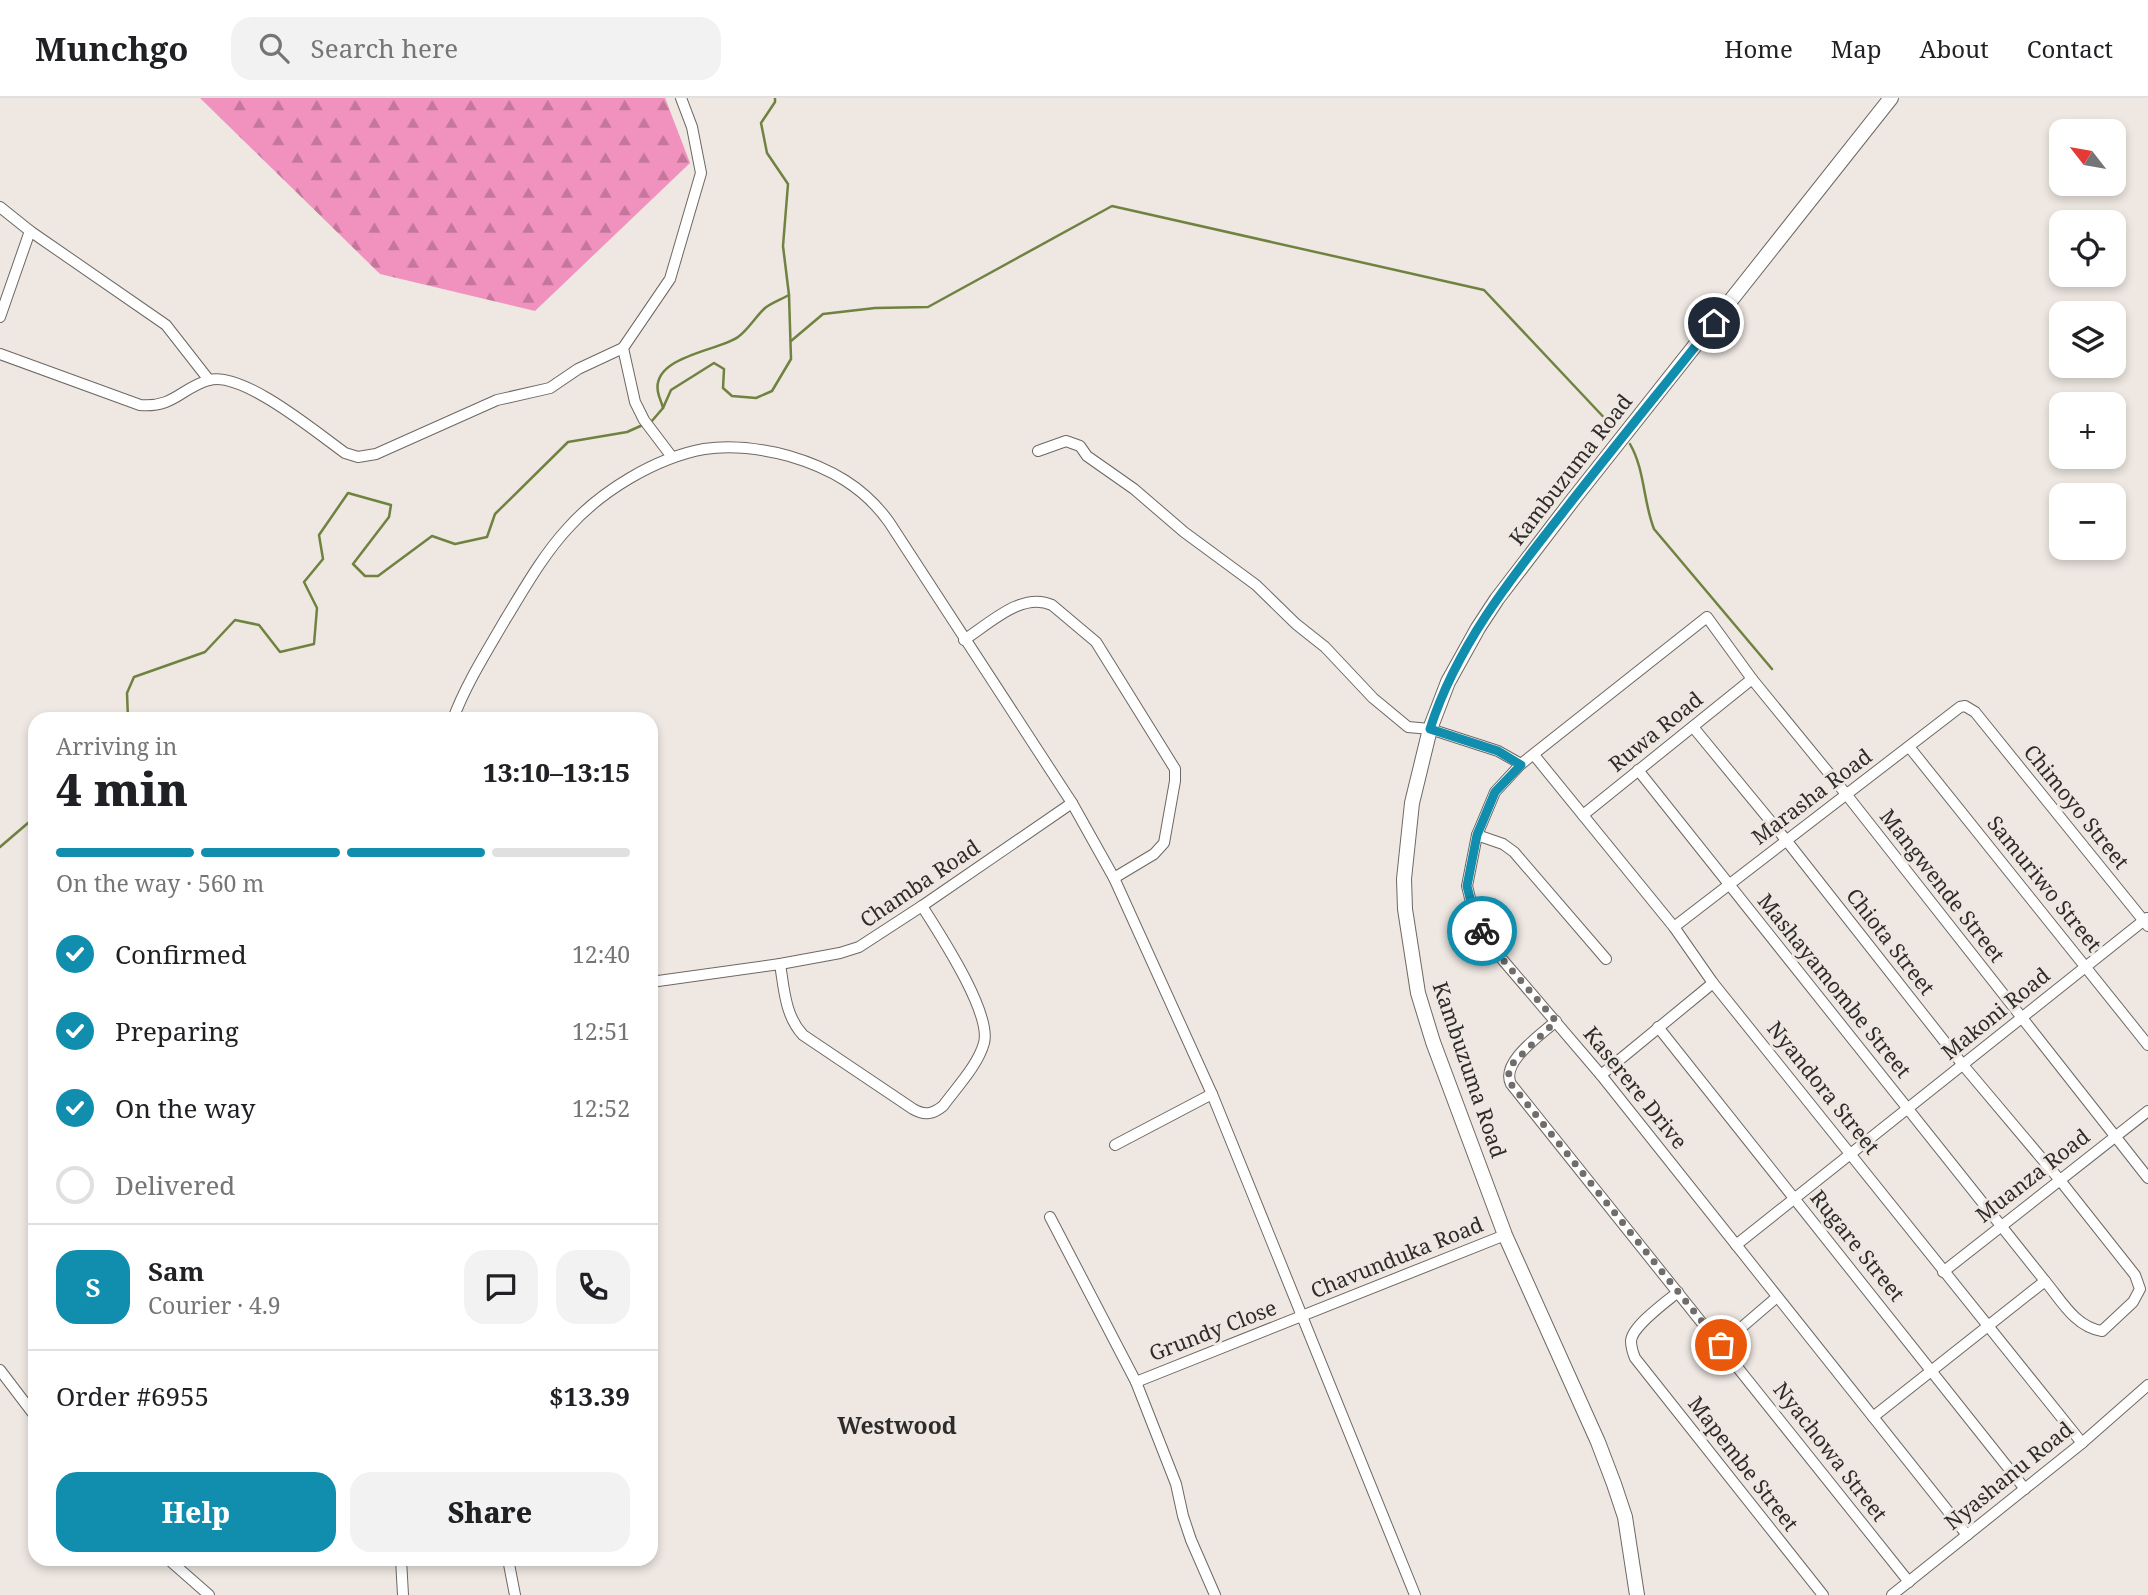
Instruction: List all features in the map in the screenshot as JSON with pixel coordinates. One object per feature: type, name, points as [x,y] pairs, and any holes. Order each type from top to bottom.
[{"type":"main road","name":"Kambuzuma Road","points":[[1637,1595],[1625,1517],[1610,1474],[1505,1235],[1433,1042],[1418,993],[1408,936],[1404,879],[1412,803],[1419,765],[1448,682],[1462,654],[1511,580],[1891,98]]},
{"type":"street","points":[[0,354],[140,405],[162,404],[209,380],[227,380],[244,385],[345,453],[366,456],[414,438],[497,400],[550,388],[578,369],[623,348],[670,278],[701,173],[692,127],[681,98]]},
{"type":"street","points":[[0,207],[30,231],[166,325],[209,380]]},
{"type":"street","points":[[0,317],[30,231]]},
{"type":"street","points":[[623,348],[632,394],[644,420],[672,457]]},
{"type":"street","points":[[1038,451],[1066,441],[1080,446],[1087,456],[1256,584],[1296,624],[1325,647],[1373,698],[1408,727],[1430,729],[1498,751],[1521,765]]},
{"type":"street","points":[[456,712],[470,678],[557,540],[578,517],[607,494],[672,457],[725,447],[758,450],[802,460],[849,481],[867,495],[882,512],[1072,803],[1114,878],[1212,1094],[1415,1595]]},
{"type":"street","points":[[964,640],[1026,602],[1043,601],[1052,605],[1096,642],[1160,741],[1172,761],[1176,775],[1164,843],[1154,854],[1114,878]]},
{"type":"street","name":"Mangwende Street","points":[[1707,617],[1752,679],[1846,793],[2148,1178]]},
{"type":"street","name":"Kaserere Drive","points":[[1707,617],[1521,765],[1495,792],[1477,835],[1467,886],[1474,914],[1490,945],[1601,1074],[1967,1535]]},
{"type":"street","name":"Ruwa Road","points":[[1583,815],[1752,679]]},
{"type":"street","name":"Marasha Road","points":[[1674,927],[1960,707],[1970,708],[1975,712]]},
{"type":"street","name":"Chimoyo Street","points":[[1975,712],[2146,921]]},
{"type":"street","name":"Chiota Street","points":[[1693,727],[1786,840],[1963,1065],[2059,1179],[2135,1275],[2140,1289],[2133,1302],[2102,1331],[2081,1325],[2045,1281]]},
{"type":"street","name":"Samuriwo Street","points":[[1910,748],[2148,1045]]},
{"type":"street","name":"Nyandora Street","points":[[1534,755],[1674,927],[1713,983],[2082,1443]]},
{"type":"street","name":"Mashayamombe Street","points":[[1638,770],[2045,1281]]},
{"type":"street","name":"Chamba Road","points":[[658,981],[779,964],[859,947],[1072,803]]},
{"type":"street","points":[[1477,835],[1503,844],[1514,852],[1606,959]]},
{"type":"street","points":[[779,964],[789,1013],[803,1035],[914,1109],[928,1114],[936,1112],[978,1057],[986,1030],[964,978],[922,906]]},
{"type":"street","name":"Makoni Road","points":[[1736,1245],[2146,921]]},
{"type":"street","points":[[1601,1074],[1713,983]]},
{"type":"street","name":"Nyachowa Street","points":[[1556,1021],[1510,1066],[1508,1079],[1909,1582]]},
{"type":"street","name":"Rugare Street","points":[[1658,1027],[2025,1489]]},
{"type":"street","points":[[1115,1145],[1212,1094]]},
{"type":"street","name":"Muanza Road","points":[[1943,1272],[2148,1111]]},
{"type":"street","points":[[1050,1217],[1136,1382],[1176,1484],[1182,1516],[1215,1595]]},
{"type":"street","name":"Chavunduka Road","points":[[1303,1316],[1505,1235]]},
{"type":"street","points":[[1872,1417],[2045,1281]]},
{"type":"street","name":"Mapembe Street","points":[[1678,1293],[1633,1334],[1631,1341],[1635,1358],[1823,1595]]},
{"type":"street","points":[[1721,1345],[1777,1297]]},
{"type":"street","name":"Grundy Close","points":[[1136,1382],[1303,1316]]},
{"type":"street","points":[[0,1370],[28,1407]]},
{"type":"street","name":"Nyashanu Road","points":[[1892,1595],[2082,1443],[2148,1385]]},
{"type":"street","points":[[176,1566],[209,1595]]},
{"type":"street","points":[[401,1566],[403,1595]]},
{"type":"street","points":[[509,1566],[515,1595]]},
{"type":"green space","points":[[200,98],[665,98],[690,163],[535,311],[380,274]]},
{"type":"waterway","points":[[651,422],[663,408],[671,390],[714,363],[724,369],[723,388],[732,396],[756,398],[772,391],[791,359],[789,295],[783,246],[788,184],[767,153],[761,123],[775,98]]},
{"type":"waterway","points":[[791,341],[823,314],[875,308],[928,307],[1112,206],[1484,290],[1611,425]]},
{"type":"waterway","points":[[663,408],[658,392],[659,380],[665,370],[688,356],[738,337],[765,308],[789,295]]},
{"type":"waterway","points":[[128,712],[127,693],[134,677],[205,652],[235,620],[259,625],[280,652],[314,644],[317,608],[304,582],[323,559],[319,535],[348,493],[391,505],[389,517],[353,564],[365,576],[378,576],[432,536],[455,544],[487,537],[495,514],[568,442],[627,432],[645,424]]},
{"type":"waterway","points":[[1630,444],[1639,464],[1654,529],[1772,669]]},
{"type":"waterway","points":[[0,847],[28,823]]},
{"type":"way so far","points":[[1482,931],[1490,945],[1556,1021],[1510,1066],[1508,1079],[1721,1345]]},
{"type":"district","name":"Westwood","points":[[897,1426]]},
{"type":"route","points":[[1482,931],[1474,914],[1467,886],[1477,835],[1495,792],[1521,765],[1498,751],[1430,729],[1433,717],[1462,654],[1497,599],[1714,323]]}]
